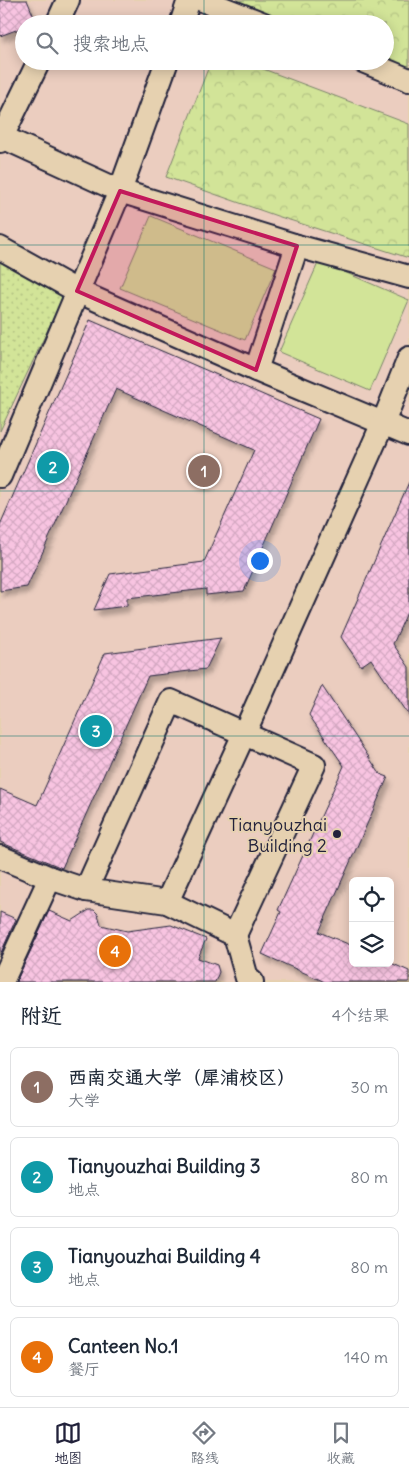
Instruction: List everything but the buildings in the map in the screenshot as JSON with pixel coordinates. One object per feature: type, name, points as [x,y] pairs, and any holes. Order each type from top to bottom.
[{"type":"street","points":[[61,15],[68,0]]},
{"type":"street","points":[[184,15],[190,0]]},
{"type":"street","points":[[202,0],[241,15]]},
{"type":"street","points":[[35,70],[1,138],[120,190],[297,246],[409,277]]},
{"type":"street","points":[[0,476],[120,190],[164,70]]},
{"type":"street","points":[[385,70],[409,80]]},
{"type":"street","points":[[256,370],[297,246]]},
{"type":"street","points":[[0,248],[77,291],[256,370],[409,434]]},
{"type":"street","points":[[167,902],[384,423],[409,358]]},
{"type":"street","points":[[86,890],[171,701],[314,765],[236,935],[247,978],[252,982]]},
{"type":"street","points":[[0,857],[50,878],[86,890],[167,902],[236,935]]},
{"type":"street","points":[[2,982],[50,878]]},
{"type":"highlighted area","points":[[120,191],[297,246],[256,370],[77,291]]},
{"type":"shaded area","points":[[0,0],[409,0],[409,982],[0,982]]},
{"type":"green space","points":[[234,0],[409,0],[409,71],[394,65],[394,15],[261,15],[233,4]]},
{"type":"green space","points":[[208,70],[266,70],[409,124],[409,258],[277,216],[166,177]]},
{"type":"green space","points":[[151,216],[276,268],[245,340],[120,288]]},
{"type":"green space","points":[[0,260],[66,291],[0,431]]},
{"type":"green space","points":[[319,261],[409,300],[370,391],[279,352]]},
{"type":"place","name":"Tianyouzhai Building 3","points":[[53,467]]},
{"type":"place","name":"西南交通大学（犀浦校区）","points":[[204,471]]},
{"type":"place","name":"Tianyouzhai Building 4","points":[[96,731]]},
{"type":"place","name":"Tianyouzhai Building 2","points":[[337,834]]},
{"type":"place","name":"Canteen No.1","points":[[115,951]]}]
